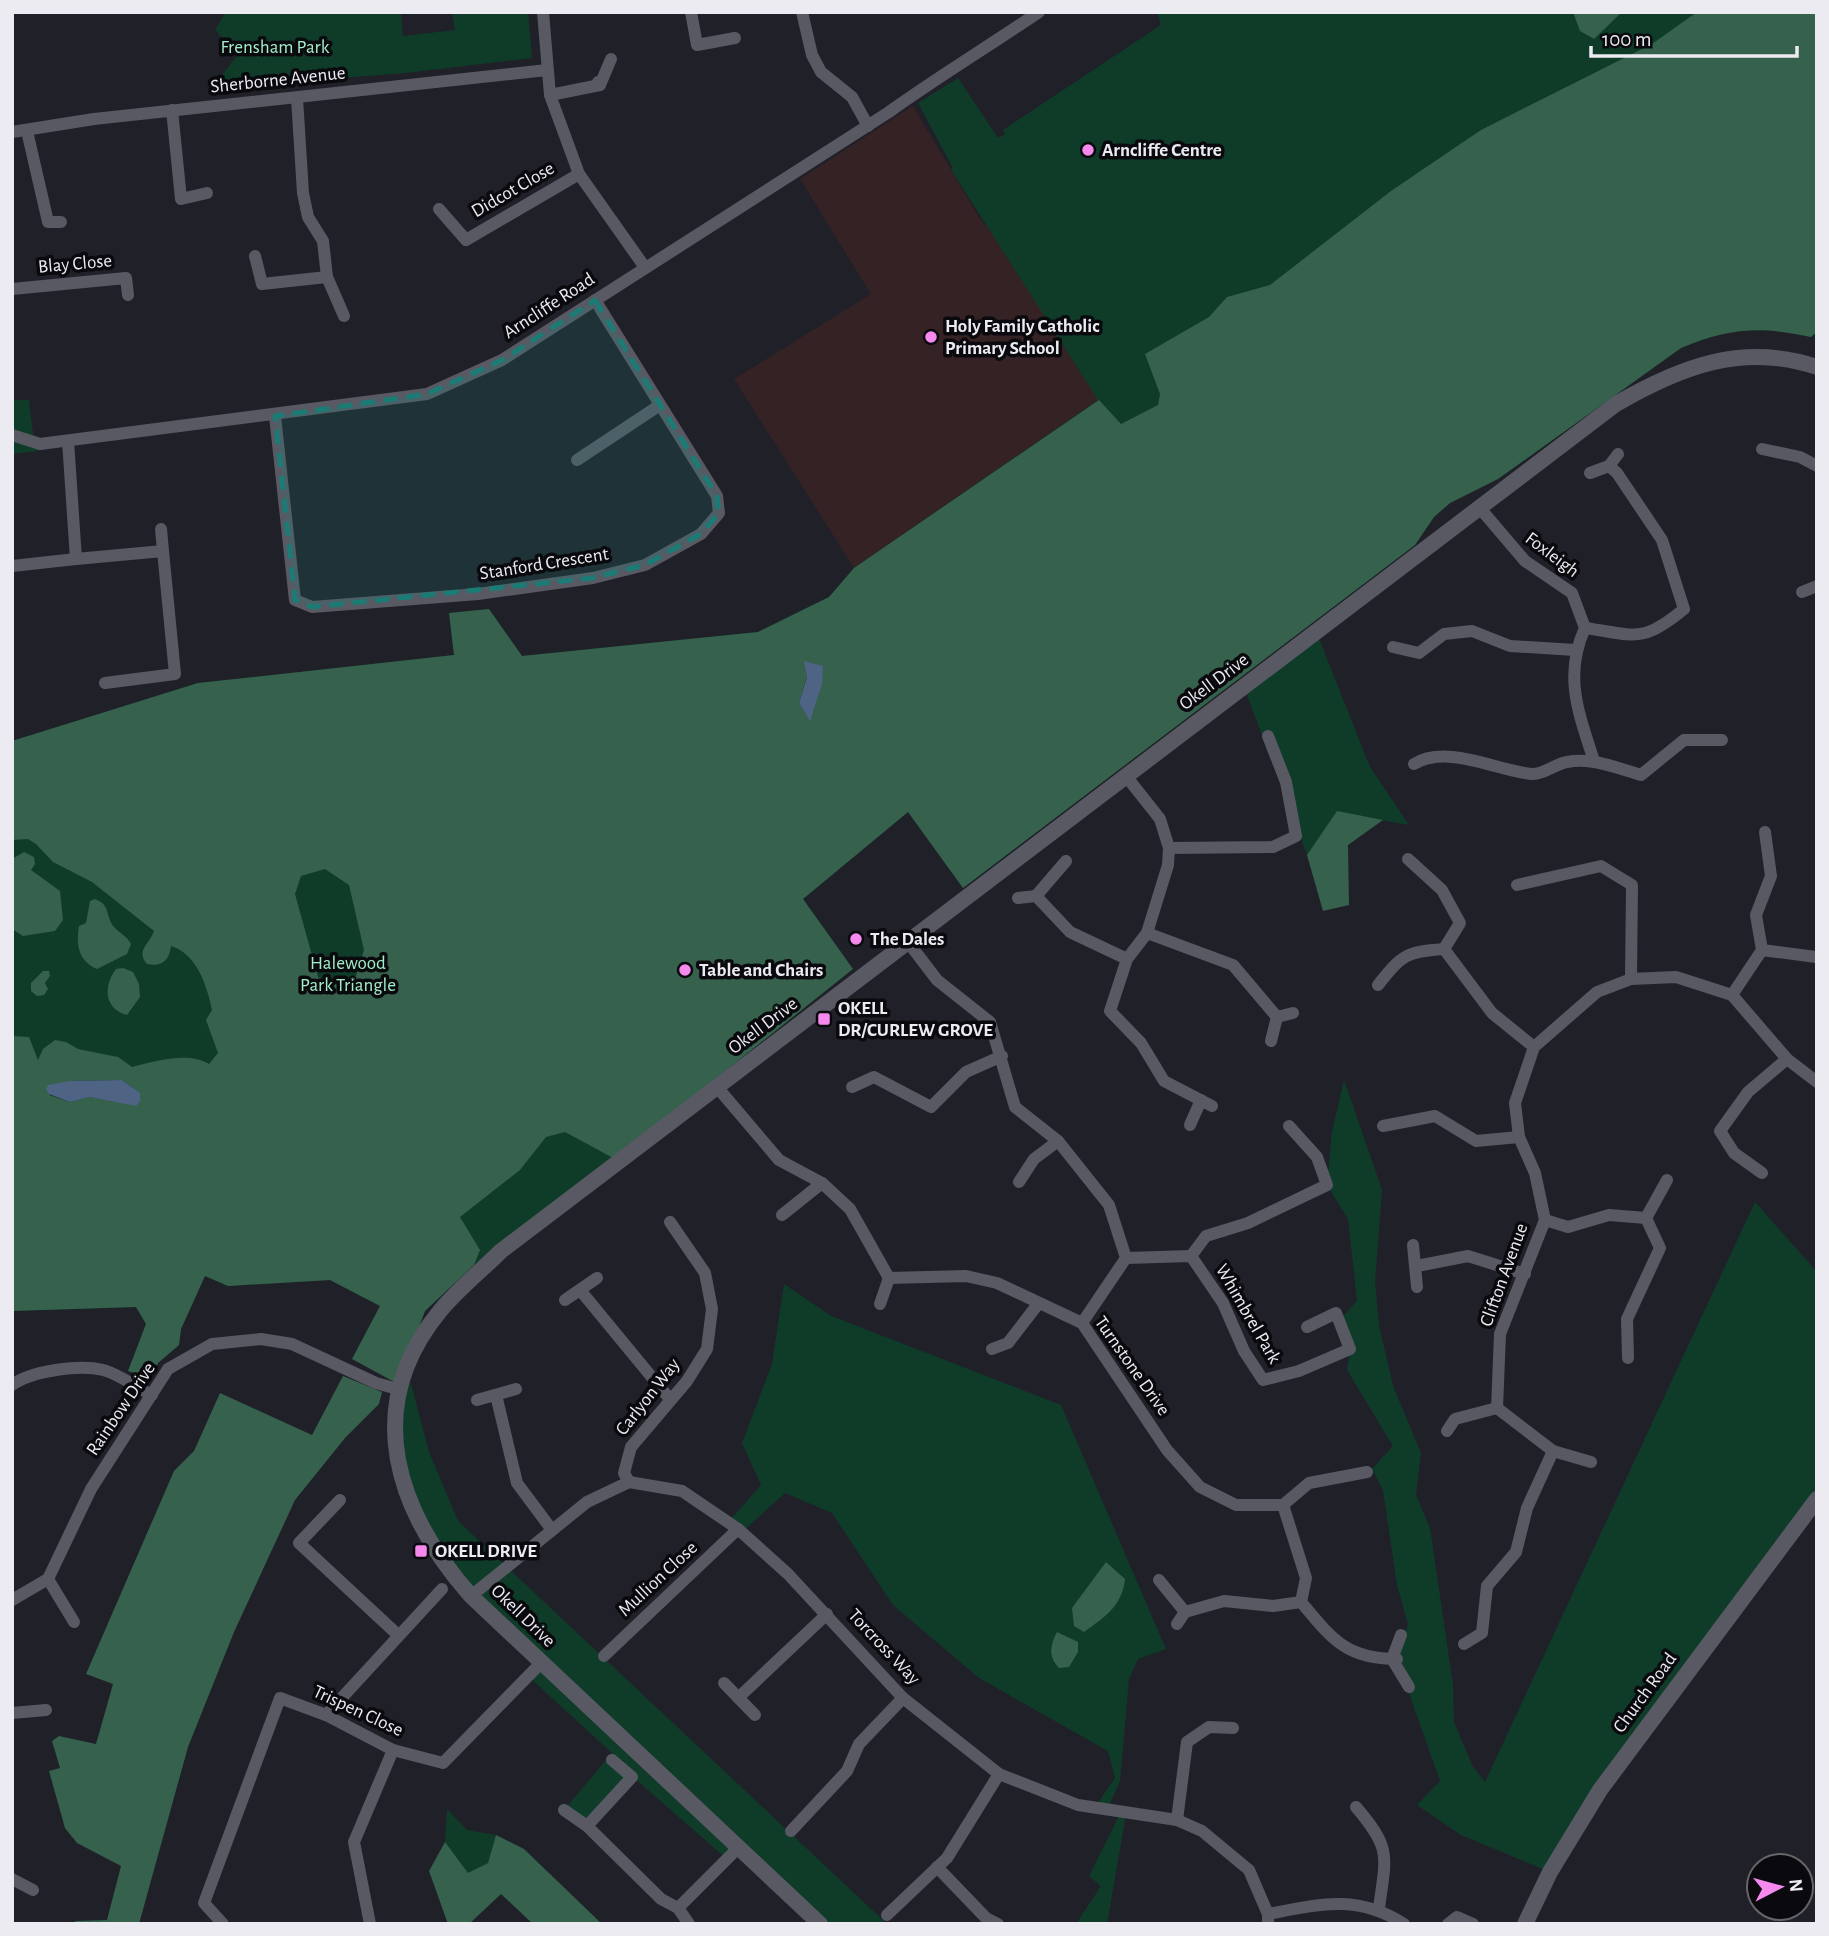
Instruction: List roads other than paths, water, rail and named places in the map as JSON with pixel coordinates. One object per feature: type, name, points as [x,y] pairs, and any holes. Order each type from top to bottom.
[{"type":"street","points":[[542,12],[550,95],[579,174],[644,267]]},
{"type":"street","points":[[691,12],[697,45],[736,38]]},
{"type":"street","points":[[802,12],[812,55],[821,72],[852,97],[868,126]]},
{"type":"street","name":"Arncliffe Road","points":[[12,435],[40,444],[205,421],[275,416],[427,394],[502,360],[868,126],[1039,12]]},
{"type":"street","points":[[550,95],[599,83],[611,60]]},
{"type":"street","name":"Sherborne Avenue","points":[[12,132],[172,110],[547,70]]},
{"type":"street","points":[[297,98],[303,192],[308,216],[323,242],[327,278],[344,316]]},
{"type":"street","points":[[172,110],[181,199],[207,193]]},
{"type":"street","points":[[27,131],[48,222],[61,222]]},
{"type":"street","name":"Didcot Close","points":[[439,209],[466,240],[579,174]]},
{"type":"street","points":[[255,256],[262,284],[327,278]]},
{"type":"street","name":"Blay Close","points":[[12,289],[126,278],[128,295]]},
{"type":"street","name":"Stanford Crescent","points":[[275,416],[295,600],[312,607],[478,594],[593,578],[645,565],[701,534],[719,513],[717,496],[595,300]]},
{"type":"street","name":"Okell Drive","points":[[820,1924],[471,1596],[439,1556],[410,1506],[397,1457],[396,1433],[401,1390],[416,1349],[454,1296],[501,1251],[1616,404],[1675,372],[1723,358],[1775,357],[1817,367]]},
{"type":"street","points":[[577,460],[660,405]]},
{"type":"street","points":[[68,441],[76,559]]},
{"type":"street","points":[[1762,449],[1800,457],[1817,466]]},
{"type":"street","points":[[1590,473],[1609,466],[1618,454]]},
{"type":"street","points":[[1594,761],[1574,701],[1575,650],[1585,628],[1641,636],[1665,625],[1684,609],[1662,540],[1617,473],[1609,466]]},
{"type":"street","name":"Foxleigh","points":[[1479,507],[1525,561],[1572,593],[1585,628]]},
{"type":"street","points":[[105,682],[175,674],[161,529]]},
{"type":"street","points":[[12,566],[163,551]]},
{"type":"street","points":[[1802,592],[1817,586]]},
{"type":"street","points":[[1393,647],[1419,653],[1444,635],[1472,631],[1510,646],[1575,650]]},
{"type":"street","points":[[1169,848],[1273,847],[1296,836],[1286,782],[1268,736]]},
{"type":"street","points":[[1414,764],[1424,758],[1454,758],[1534,774],[1566,762],[1594,761],[1641,775],[1684,740],[1722,740]]},
{"type":"street","points":[[1126,776],[1160,819],[1169,848],[1168,865],[1147,933],[1127,959],[1110,1011],[1141,1043],[1164,1081],[1206,1103],[1190,1125]]},
{"type":"street","points":[[1732,995],[1762,950],[1756,915],[1771,876],[1765,832]]},
{"type":"street","points":[[1408,859],[1442,890],[1460,923],[1444,949]]},
{"type":"street","points":[[1018,898],[1036,896],[1066,861]]},
{"type":"street","points":[[1517,885],[1601,866],[1632,885],[1631,979]]},
{"type":"street","points":[[1036,896],[1070,932],[1127,959]]},
{"type":"street","points":[[1147,933],[1233,965],[1277,1017]]},
{"type":"street","points":[[908,942],[937,980],[990,1022],[1015,1107],[1058,1141],[1109,1205],[1126,1258],[1082,1323]]},
{"type":"street","points":[[1378,985],[1400,958],[1419,951],[1444,949]]},
{"type":"street","points":[[1444,949],[1492,1013],[1534,1047],[1597,992],[1631,979],[1676,977],[1732,995],[1787,1059],[1817,1082]]},
{"type":"street","points":[[1762,950],[1816,957]]},
{"type":"street","points":[[1277,1017],[1293,1013]]},
{"type":"street","points":[[1271,1041],[1277,1017]]},
{"type":"street","name":"Clifton Avenue","points":[[1497,1408],[1500,1335],[1545,1220],[1535,1172],[1519,1137],[1515,1104],[1534,1047]]},
{"type":"street","points":[[852,1087],[874,1077],[931,1107],[966,1072],[1002,1056]]},
{"type":"street","points":[[1762,1174],[1734,1153],[1720,1131],[1748,1092],[1787,1059]]},
{"type":"street","points":[[717,1087],[779,1160],[822,1183],[850,1209],[889,1278],[880,1304]]},
{"type":"street","points":[[1383,1125],[1436,1116],[1476,1141],[1519,1137]]},
{"type":"street","points":[[1191,1256],[1206,1236],[1248,1223],[1327,1185],[1317,1157],[1289,1126]]},
{"type":"street","points":[[1019,1182],[1034,1159],[1058,1141]]},
{"type":"street","points":[[1646,1218],[1667,1180]]},
{"type":"street","points":[[782,1215],[822,1183]]},
{"type":"street","points":[[1545,1220],[1568,1227],[1609,1215],[1646,1218]]},
{"type":"street","points":[[1628,1358],[1627,1319],[1660,1248],[1646,1218]]},
{"type":"street","name":"Carlyon Way","points":[[629,1482],[624,1473],[631,1447],[669,1398],[687,1381],[707,1349],[712,1309],[705,1273],[670,1222]]},
{"type":"street","points":[[1413,1245],[1417,1287]]},
{"type":"street","name":"Whimbrel Park","points":[[1126,1258],[1191,1256],[1223,1303],[1244,1351],[1263,1380],[1299,1371],[1350,1349],[1336,1314],[1307,1327]]},
{"type":"street","points":[[1417,1266],[1468,1256],[1525,1274]]},
{"type":"street","name":"Turnstone Drive","points":[[889,1278],[966,1276],[997,1283],[1082,1323],[1167,1450],[1200,1487],[1236,1505],[1283,1505]]},
{"type":"street","points":[[565,1300],[597,1278]]},
{"type":"street","points":[[580,1290],[669,1398]]},
{"type":"street","points":[[992,1349],[1008,1343],[1038,1304]]},
{"type":"street","name":"Rainbow Drive","points":[[48,1579],[91,1489],[168,1370],[212,1344],[261,1339],[292,1344],[376,1383],[401,1390]]},
{"type":"street","points":[[12,1385],[22,1377],[57,1370],[103,1370],[152,1395]]},
{"type":"street","points":[[477,1400],[516,1389]]},
{"type":"street","points":[[496,1395],[517,1483],[552,1530]]},
{"type":"street","points":[[1447,1431],[1455,1419],[1497,1408],[1553,1451],[1591,1462]]},
{"type":"street","points":[[1464,1644],[1482,1633],[1486,1586],[1516,1552],[1527,1508],[1553,1451]]},
{"type":"street","points":[[1301,1602],[1306,1578],[1283,1505],[1309,1483],[1367,1472]]},
{"type":"street","points":[[471,1596],[587,1502],[629,1482]]},
{"type":"street","name":"Torcross Way","points":[[629,1482],[682,1491],[738,1529],[827,1614],[903,1698],[999,1774],[1078,1805],[1177,1820],[1202,1831],[1249,1871],[1268,1919]]},
{"type":"street","name":"Church Road","points":[[1525,1924],[1550,1872],[1600,1790],[1817,1499]]},
{"type":"street","points":[[340,1500],[299,1543],[398,1635]]},
{"type":"street","name":"Mullion Close","points":[[604,1656],[738,1529]]},
{"type":"street","points":[[12,1600],[48,1579],[74,1622]]},
{"type":"street","points":[[1159,1580],[1185,1612]]},
{"type":"street","points":[[326,1715],[442,1589]]},
{"type":"street","points":[[1177,1624],[1185,1612],[1224,1601],[1273,1606],[1301,1602]]},
{"type":"street","points":[[1301,1602],[1325,1631],[1352,1653],[1373,1659],[1395,1659]]},
{"type":"street","points":[[738,1698],[827,1614]]},
{"type":"street","points":[[1401,1635],[1395,1659],[1409,1686]]},
{"type":"street","name":"Trispen Close","points":[[223,1924],[204,1903],[280,1698],[326,1715],[393,1750],[443,1763],[541,1662]]},
{"type":"street","points":[[724,1684],[755,1715]]},
{"type":"street","points":[[791,1830],[847,1771],[859,1744],[903,1698]]},
{"type":"street","points":[[12,1713],[46,1710]]},
{"type":"street","points":[[1177,1820],[1187,1742],[1209,1727],[1233,1728]]},
{"type":"street","points":[[370,1924],[354,1842],[393,1750]]},
{"type":"street","points":[[587,1826],[632,1777],[612,1760]]},
{"type":"street","points":[[887,1915],[937,1867],[964,1834],[999,1774]]},
{"type":"street","points":[[1356,1807],[1380,1835],[1385,1862],[1379,1908]]},
{"type":"street","points":[[564,1810],[587,1826],[661,1899],[678,1908],[689,1924]]},
{"type":"street","points":[[678,1908],[738,1848]]},
{"type":"street","points":[[937,1867],[986,1918],[998,1924]]},
{"type":"street","points":[[12,1879],[33,1890]]},
{"type":"street","points":[[1268,1919],[1326,1902],[1379,1908],[1404,1924]]},
{"type":"street","points":[[1448,1924],[1457,1917],[1473,1924]]},
{"type":"water","points":[[804,661],[823,666],[822,684],[810,721],[799,703],[807,677]]},
{"type":"water","points":[[122,1080],[140,1093],[140,1101],[136,1106],[90,1097],[70,1102],[49,1094],[46,1089],[48,1085],[70,1081]]},
{"type":"place","name":"Arncliffe Centre","points":[[1088,150]]},
{"type":"place","name":"Holy Family Catholic Primary School","points":[[931,337]]},
{"type":"place","name":"The Dales","points":[[856,939]]},
{"type":"place","name":"Table and Chairs","points":[[685,970]]},
{"type":"place","name":"OKELL DR/CURLEW GROVE","points":[[824,1019]]},
{"type":"place","name":"OKELL DRIVE","points":[[421,1551]]},
{"type":"park label","name":"Frensham Park","points":[[275,47]]},
{"type":"park label","name":"Halewood Park Triangle","points":[[348,974]]}]
